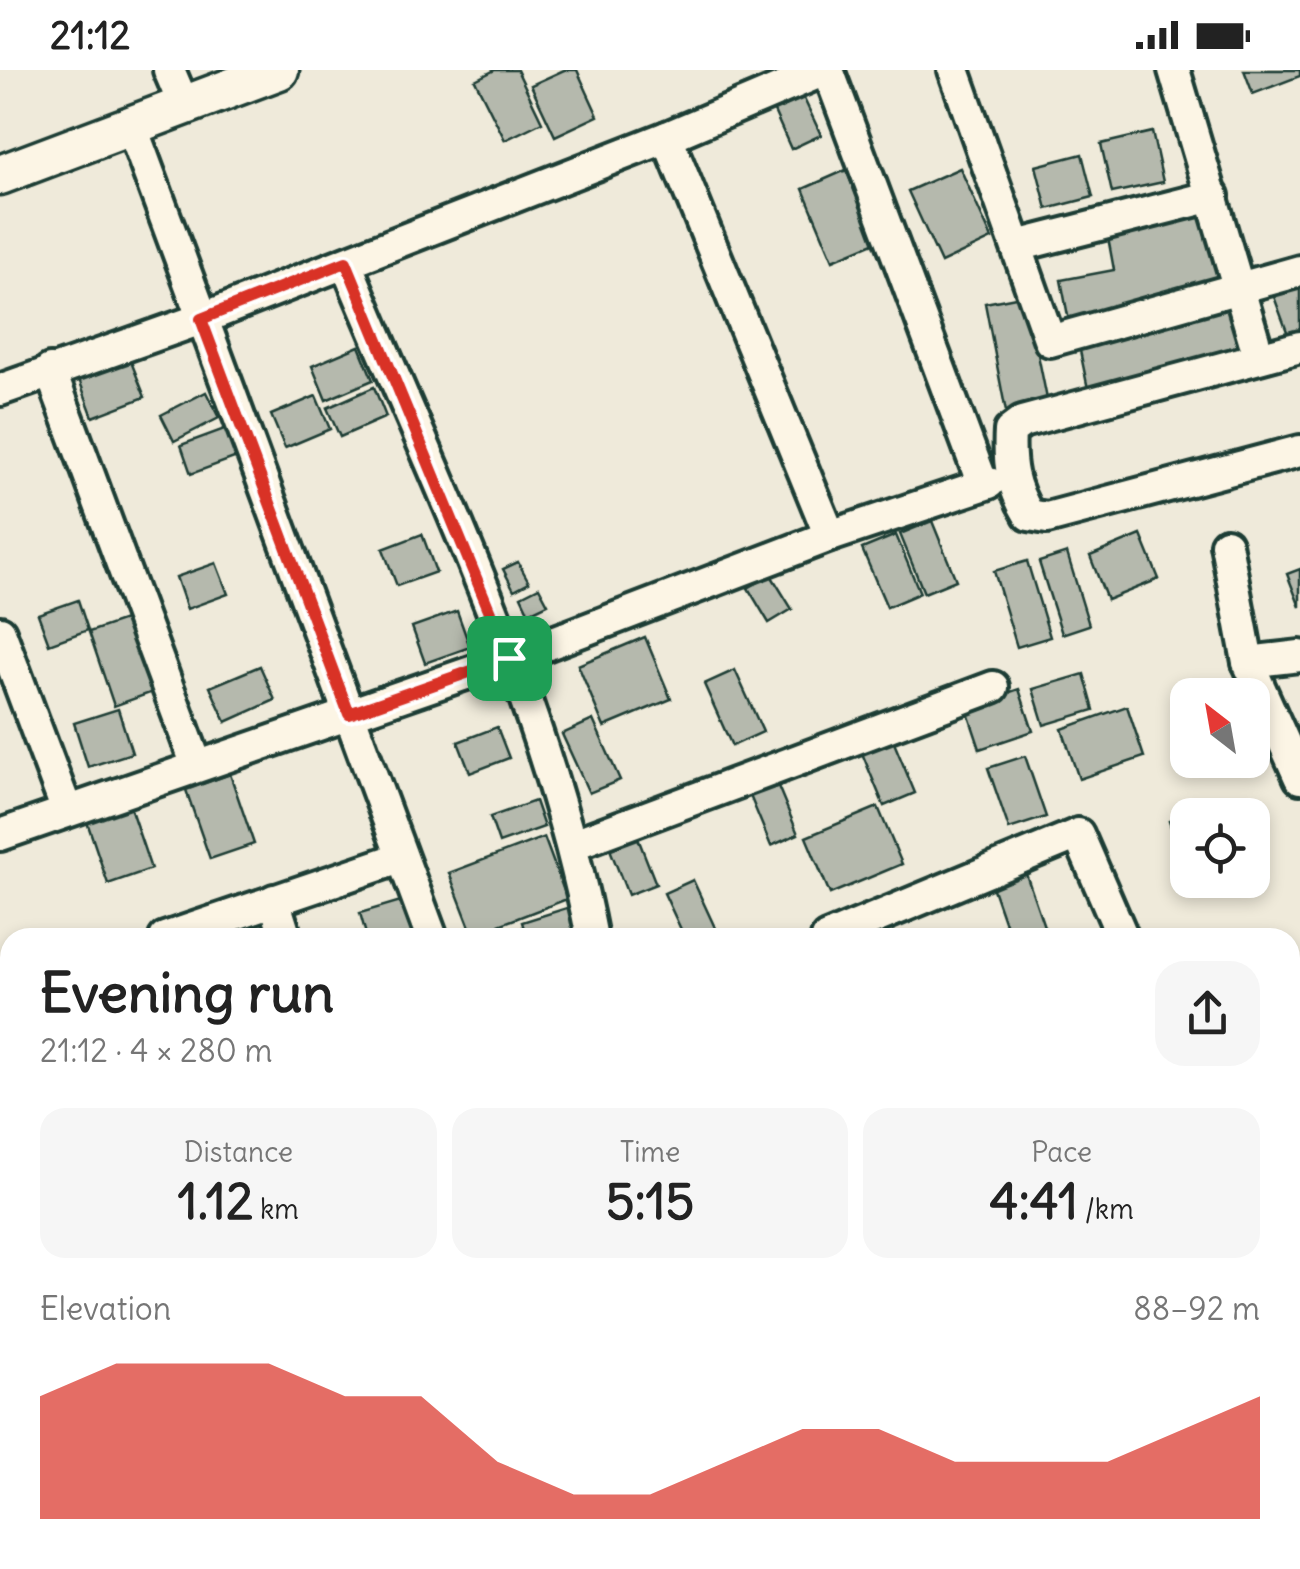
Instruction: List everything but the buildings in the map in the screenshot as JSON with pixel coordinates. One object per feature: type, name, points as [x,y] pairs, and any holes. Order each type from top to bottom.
[{"type":"street","points":[[169,70],[184,106]]},
{"type":"street","points":[[0,174],[279,70]]},
{"type":"street","points":[[0,390],[201,319],[667,138],[827,70],[994,483],[1029,515],[1046,518],[1300,451]]},
{"type":"street","points":[[954,70],[1050,341],[1300,270]]},
{"type":"street","points":[[1174,70],[1213,196],[1236,291],[1254,340]]},
{"type":"street","points":[[131,125],[428,928]]},
{"type":"street","points":[[667,138],[830,536]]},
{"type":"street","points":[[1018,246],[1213,196]]},
{"type":"street","points":[[346,262],[509,658],[574,844],[590,928]]},
{"type":"street","points":[[994,483],[1010,431],[1022,422],[1300,347]]},
{"type":"street","points":[[50,370],[197,766]]},
{"type":"street","points":[[0,835],[509,658],[830,536],[994,483]]},
{"type":"street","points":[[1226,544],[1248,662],[1300,778]]},
{"type":"street","points":[[0,632],[67,812]]},
{"type":"street","points":[[1248,662],[1300,656]]},
{"type":"street","points":[[574,844],[992,687]]},
{"type":"street","points":[[851,928],[1078,834],[1119,928]]},
{"type":"street","points":[[193,928],[400,858]]},
{"type":"street","points":[[274,900],[283,928]]},
{"type":"route","points":[[346,262],[509,658],[349,714],[201,319],[346,262]]}]
